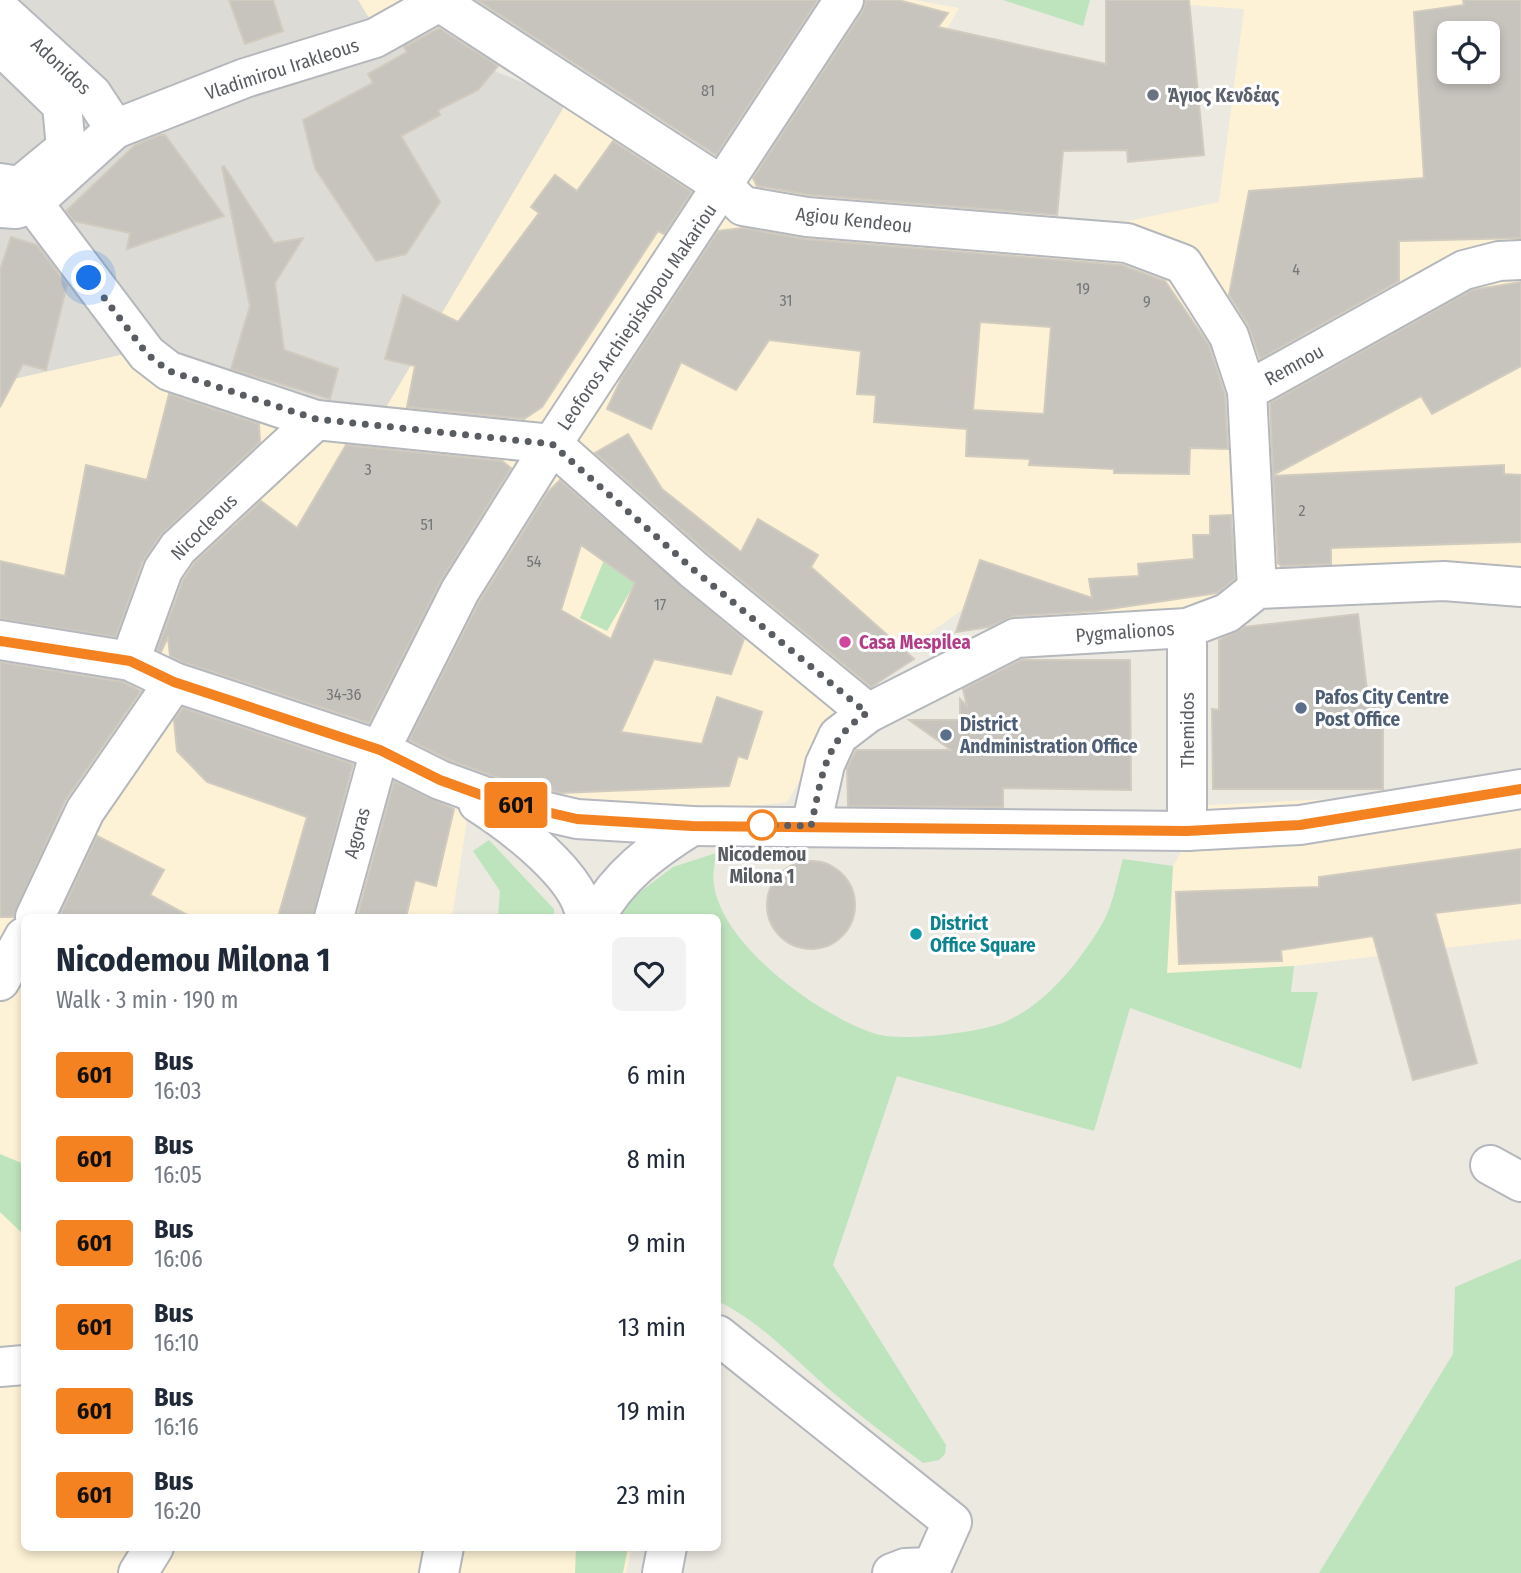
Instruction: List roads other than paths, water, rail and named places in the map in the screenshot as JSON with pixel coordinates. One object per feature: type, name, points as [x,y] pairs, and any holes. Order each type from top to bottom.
[{"type":"street","name":"Leoforos Archiepiskopou Makariou","points":[[380,750],[460,591],[552,444],[724,187],[844,0]]},
{"type":"street","name":"Agiou Kendeou","points":[[442,2],[724,187],[743,206],[807,217],[1127,243],[1183,264],[1229,336],[1247,391]]},
{"type":"street","name":"Vladimirou Irakleous","points":[[115,129],[245,78],[375,38],[442,2]]},
{"type":"street","name":"Adonidos","points":[[0,10],[92,94],[115,129]]},
{"type":"street","points":[[0,45],[62,105],[66,148],[20,186],[0,183]]},
{"type":"street","points":[[115,129],[16,205],[147,354],[169,371],[316,419],[552,444],[694,570],[867,713]]},
{"type":"street","name":"Remnou","points":[[1257,589],[1247,391],[1464,270],[1499,261],[1521,260]]},
{"type":"street","name":"Nicocleous","points":[[130,661],[163,570],[178,548],[316,419]]},
{"type":"street","points":[[1257,589],[1444,581],[1521,587]]},
{"type":"street","name":"Pygmalionos","points":[[811,826],[825,764],[838,736],[867,713],[1016,638],[1187,628],[1227,613],[1257,589]]},
{"type":"street","name":"Themidos","points":[[1187,628],[1187,831]]},
{"type":"street","points":[[0,640],[130,661],[174,682],[380,750],[440,780],[504,820],[562,873],[572,885],[583,914]]},
{"type":"street","points":[[36,914],[85,811],[174,682]]},
{"type":"street","name":"Agoras","points":[[335,914],[380,750]]},
{"type":"street","points":[[440,780],[495,800],[577,819],[692,826],[1187,831],[1300,825],[1521,789]]},
{"type":"street","points":[[598,914],[609,893],[647,855],[692,826]]},
{"type":"street","points":[[0,981],[21,942]]},
{"type":"street","points":[[721,1337],[952,1522],[934,1570],[905,1568],[892,1573]]},
{"type":"street","points":[[0,1367],[21,1365]]},
{"type":"street","points":[[138,1573],[152,1551]]},
{"type":"street","points":[[439,1573],[443,1551]]},
{"type":"street","points":[[662,1573],[666,1551]]},
{"type":"place","name":"Άγιος Κενδέας","points":[[1153,95]]},
{"type":"place","name":"Casa Mespilea","points":[[845,642]]},
{"type":"place","name":"Pafos City Centre Post Office","points":[[1301,708]]},
{"type":"place","name":"District Andministration Office","points":[[946,735]]},
{"type":"place","name":"Nicodemou Milona 1","points":[[762,825]]},
{"type":"place","name":"District Office Square","points":[[916,934]]}]
